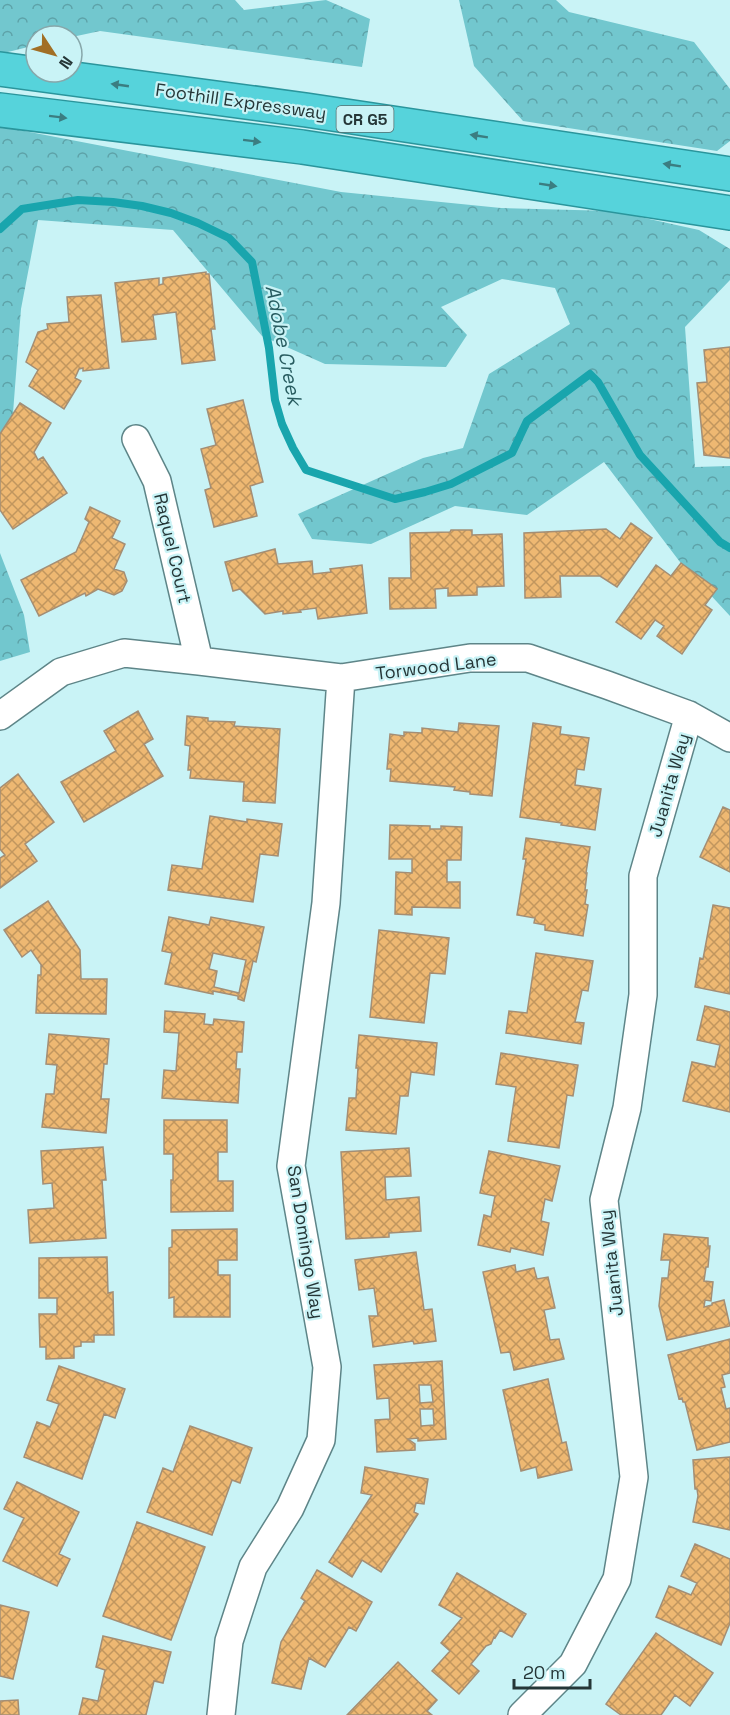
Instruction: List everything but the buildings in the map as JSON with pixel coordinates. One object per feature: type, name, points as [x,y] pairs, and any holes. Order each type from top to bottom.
[{"type":"highway","name":"Foothill Expressway","points":[[0,69],[306,110],[730,174]]},
{"type":"highway","name":"Foothill Expressway","points":[[0,110],[302,147],[730,213]]},
{"type":"street","name":"Raquel Court","points":[[136,439],[157,481],[199,660]]},
{"type":"street","name":"Torwood Lane","points":[[0,716],[61,672],[124,653],[342,678],[470,658],[528,657],[689,715],[730,738]]},
{"type":"street","name":"San Domingo Way","points":[[221,1715],[229,1641],[253,1567],[290,1508],[321,1440],[327,1367],[291,1166],[326,903],[342,678]]},
{"type":"street","name":"Juanita Way","points":[[522,1715],[573,1664],[617,1579],[634,1477],[604,1200],[627,1108],[643,995],[643,876],[689,715]]},
{"type":"green space","points":[[0,0],[235,0],[244,10],[326,0],[370,19],[362,67],[100,31],[84,34],[84,24],[24,24],[24,48],[0,54]]},
{"type":"green space","points":[[459,0],[556,0],[569,12],[694,42],[730,89],[730,141],[717,151],[523,121],[474,66]]},
{"type":"green space","points":[[0,128],[341,192],[501,208],[613,211],[699,230],[730,249],[730,280],[685,327],[695,467],[730,466],[730,616],[680,562],[604,462],[527,515],[455,506],[371,544],[312,539],[298,514],[423,458],[463,448],[489,374],[570,324],[555,288],[502,279],[441,307],[467,335],[446,367],[325,364],[262,336],[173,230],[38,220],[21,309],[12,426],[0,434]]},
{"type":"green space","points":[[0,553],[24,615],[30,652],[0,661]]},
{"type":"waterway","name":"Adobe Creek","points":[[0,229],[22,209],[78,200],[142,206],[171,213],[229,238],[252,262],[269,348],[275,400],[282,424],[306,470],[395,499],[451,484],[512,453],[527,421],[590,374],[598,382],[640,455],[720,542],[730,548]]}]
